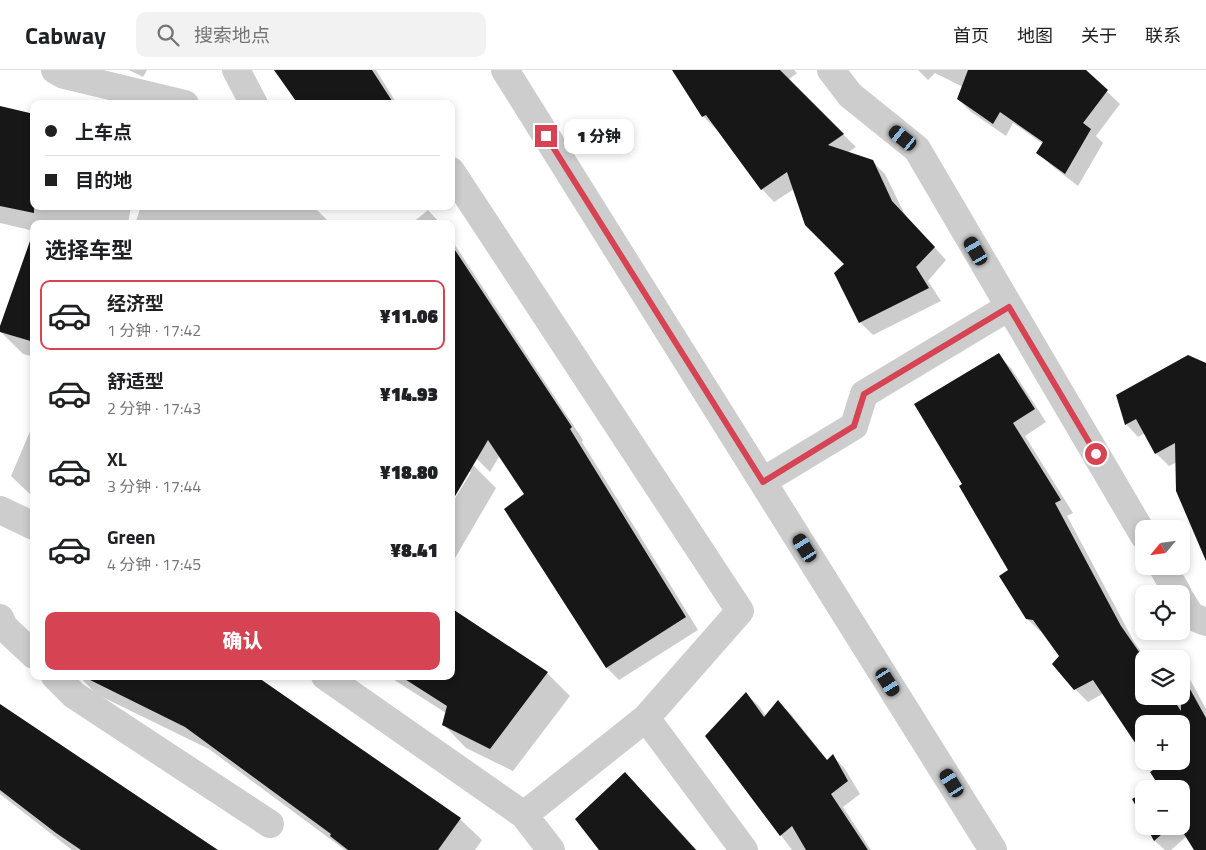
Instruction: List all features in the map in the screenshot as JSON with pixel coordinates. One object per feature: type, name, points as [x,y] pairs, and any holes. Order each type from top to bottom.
[{"type":"street","points":[[55,70],[64,75],[168,100]]},
{"type":"street","points":[[236,70],[252,100]]},
{"type":"street","points":[[505,70],[994,850]]},
{"type":"street","points":[[831,70],[850,95],[917,150],[1135,521]]},
{"type":"street","points":[[455,176],[740,611],[646,718],[524,815]]},
{"type":"street","points":[[763,482],[854,426],[864,394],[1009,307]]},
{"type":"street","points":[[0,510],[30,524]]},
{"type":"street","points":[[1190,614],[1206,622]]},
{"type":"street","points":[[0,618],[4,627],[30,651]]},
{"type":"street","points":[[59,680],[74,695],[270,824]]},
{"type":"street","points":[[331,680],[524,815],[551,850]]},
{"type":"street","points":[[646,718],[744,850]]},
{"type":"building","points":[[274,70],[372,70],[391,100],[295,100]]},
{"type":"building","points":[[672,70],[780,70],[844,134],[828,145],[873,160],[892,201],[935,247],[916,267],[929,288],[859,323],[834,273],[844,264],[805,225],[787,172],[761,190],[706,115],[702,117]]},
{"type":"building","points":[[968,70],[1086,70],[1108,90],[1083,123],[1091,129],[1065,174],[1036,153],[1043,142],[1000,112],[993,124],[957,99]]},
{"type":"building","points":[[0,106],[30,113],[30,210],[34,210],[34,213],[0,206]]},
{"type":"building","points":[[30,241],[30,341],[0,332],[0,326]]},
{"type":"building","points":[[455,250],[572,427],[570,429],[686,617],[606,668],[504,509],[524,494],[488,440],[455,496]]},
{"type":"building","points":[[999,353],[1035,409],[1013,423],[1061,500],[1055,503],[1121,626],[1138,650],[1135,650],[1135,705],[1177,705],[1181,711],[1181,705],[1190,705],[1190,689],[1206,718],[1206,850],[1194,850],[1185,835],[1190,835],[1190,780],[1155,780],[1150,772],[1153,770],[1190,770],[1190,715],[1135,715],[1135,743],[1093,680],[1074,690],[1052,664],[1059,656],[1033,620],[1026,619],[999,576],[1008,570],[959,486],[962,484],[914,404]]},
{"type":"building","points":[[1188,355],[1206,363],[1206,561],[1176,491],[1175,443],[1155,454],[1136,419],[1125,425],[1116,395]]},
{"type":"building","points":[[455,611],[548,672],[490,749],[442,725],[447,706],[406,680],[455,680]]},
{"type":"building","points":[[90,680],[262,680],[461,818],[438,850],[348,850],[330,836],[331,834],[185,727]]},
{"type":"building","points":[[746,692],[764,717],[778,700],[827,760],[833,754],[848,781],[831,794],[868,850],[806,850],[792,826],[780,836],[705,736]]},
{"type":"building","points":[[0,704],[218,850],[81,850],[0,790]]},
{"type":"building","points":[[625,772],[696,850],[599,850],[575,819]]},
{"type":"building","points":[[1151,835],[1161,835],[1154,841]]},
{"type":"route","points":[[546,136],[763,482],[854,426],[864,394],[1009,307],[1096,454]]}]
